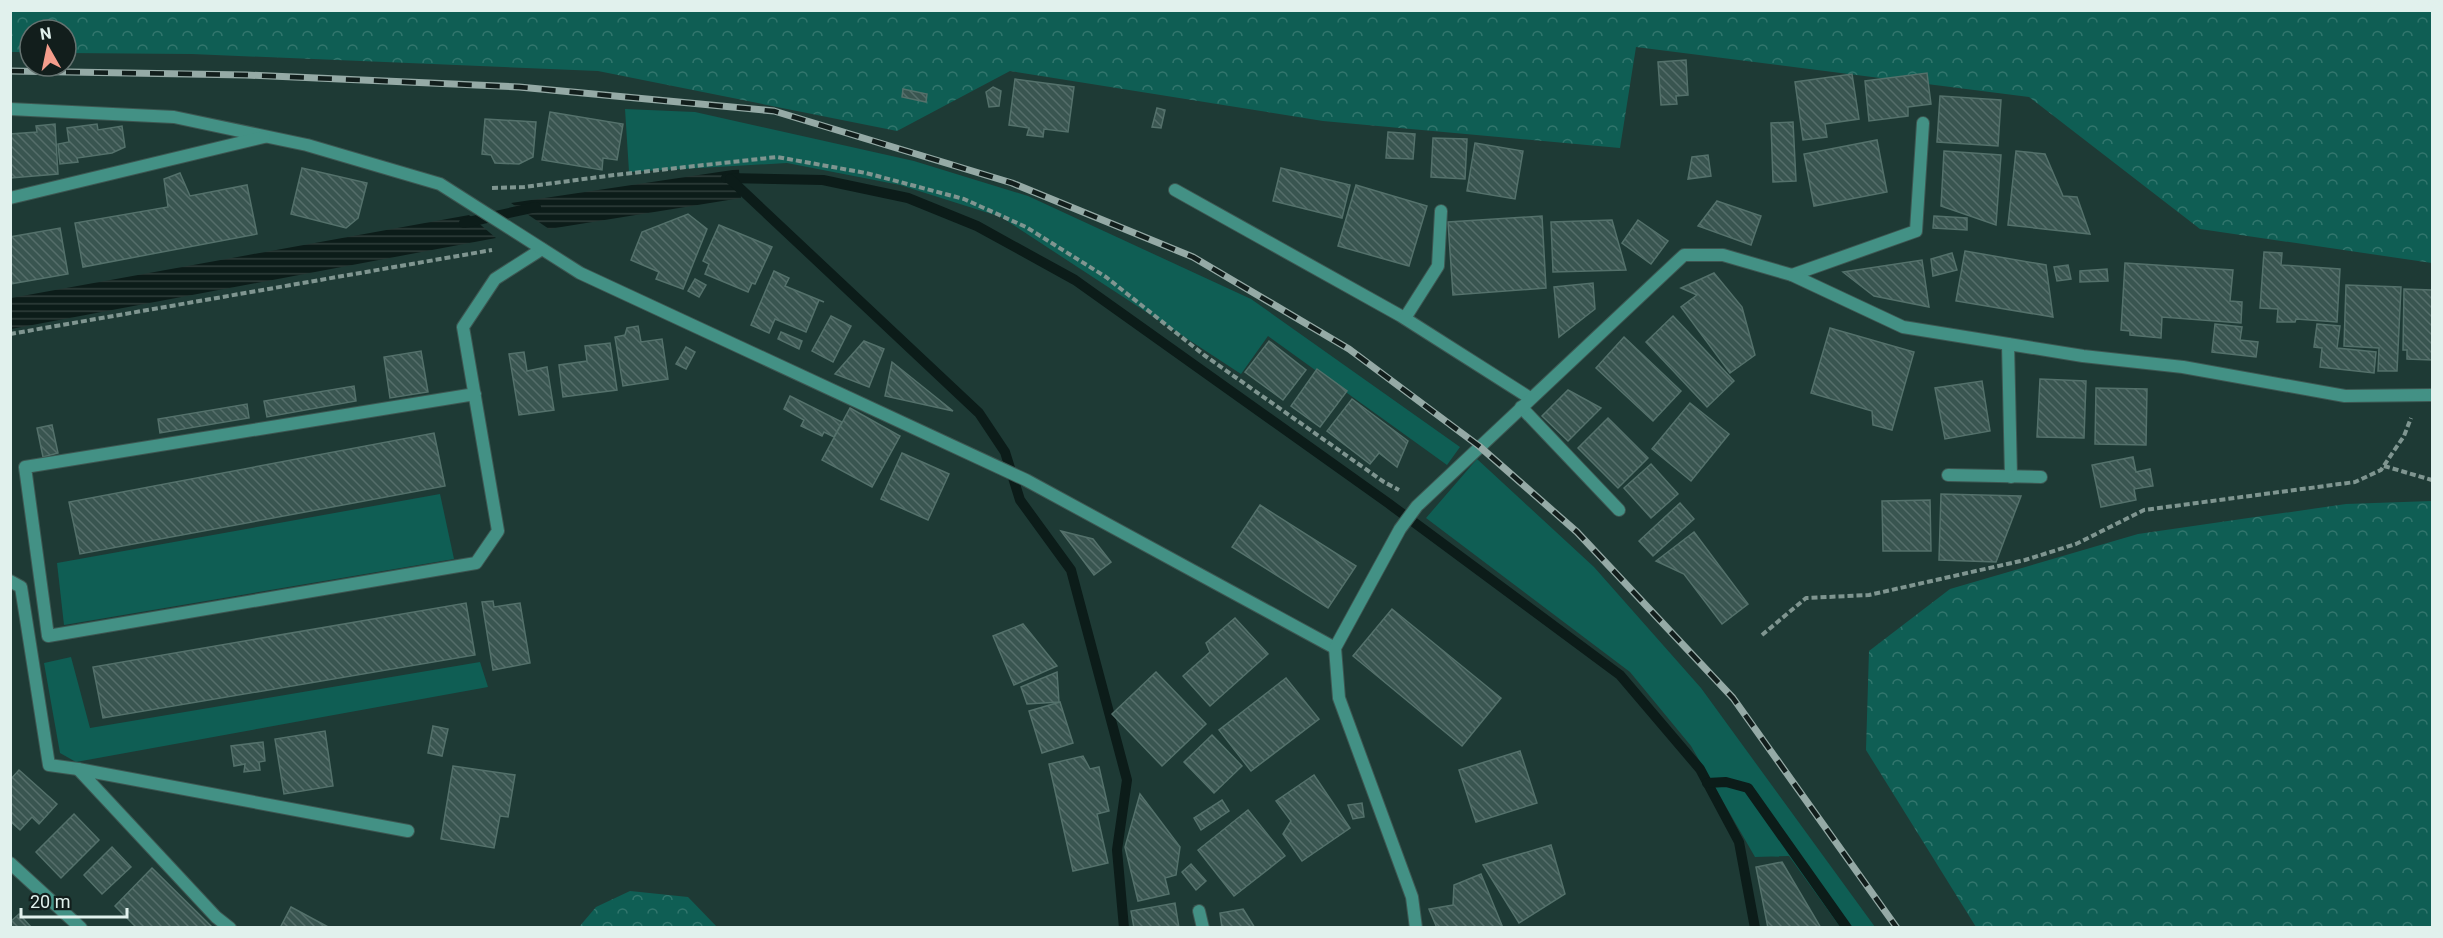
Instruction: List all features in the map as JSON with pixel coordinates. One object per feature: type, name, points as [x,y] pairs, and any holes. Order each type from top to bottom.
[{"type":"street","points":[[10,109],[174,117],[308,144],[440,184],[580,273],[1026,480],[1335,648]]},
{"type":"street","points":[[1792,275],[1916,231],[1923,123]]},
{"type":"street","points":[[10,198],[268,136]]},
{"type":"street","points":[[1175,190],[1405,318],[1530,398]]},
{"type":"street","points":[[1405,318],[1438,266],[1441,211]]},
{"type":"street","points":[[475,394],[25,467],[48,636],[476,563],[498,531],[475,394],[463,327],[495,279],[538,246]]},
{"type":"street","points":[[1416,927],[1412,897],[1339,698],[1335,648],[1400,529],[1419,504],[1684,255],[1722,255],[1792,275],[1903,327],[2083,356],[2183,367],[2345,396],[2426,395]]},
{"type":"street","points":[[2008,344],[2011,477]]},
{"type":"street","points":[[1521,407],[1619,510]]},
{"type":"street","points":[[1948,475],[2041,477]]},
{"type":"street","points":[[10,580],[21,587],[49,765],[408,831]]},
{"type":"street","points":[[78,769],[216,917],[230,927]]},
{"type":"street","points":[[10,863],[81,927]]},
{"type":"street","points":[[1199,911],[1203,927]]},
{"type":"path","points":[[449,189],[524,187],[777,157],[866,173],[964,199],[1026,227],[1106,277],[1204,355],[1384,482],[1419,504]]},
{"type":"path","points":[[10,334],[538,246]]},
{"type":"path","points":[[1762,635],[1806,598],[1881,593],[2025,560],[2076,544],[2144,510],[2355,482],[2384,466],[2404,436],[2426,395]]},
{"type":"path","points":[[2384,466],[2433,480]]},
{"type":"green space","points":[[11,10],[2432,11],[2432,263],[2200,229],[2029,97],[1636,47],[1620,148],[1323,121],[1010,71],[897,131],[598,71],[192,54],[78,53],[78,18],[18,18],[18,52],[11,52]]},
{"type":"green space","points":[[625,109],[695,112],[914,161],[1028,196],[1251,299],[1460,447],[1447,465],[1268,336],[1241,374],[1001,217],[900,185],[787,163],[629,172]]},
{"type":"green space","points":[[1477,459],[1594,567],[1701,688],[1875,927],[1840,927],[1789,856],[1755,857],[1691,746],[1630,672],[1426,518]]},
{"type":"green space","points":[[440,494],[454,559],[64,625],[57,563]]},
{"type":"green space","points":[[2432,501],[2432,927],[1976,927],[1866,750],[1869,651],[1950,589],[2138,534],[2346,504]]},
{"type":"green space","points":[[71,657],[90,728],[480,662],[488,687],[76,762],[60,753],[44,663]]},
{"type":"green space","points":[[630,891],[688,897],[717,927],[579,927],[596,907]]},
{"type":"shaded area","points":[[739,169],[741,198],[549,229],[511,203]]},
{"type":"shaded area","points":[[469,215],[496,238],[11,329],[11,298]]},
{"type":"building","points":[[1686,60],[1688,95],[1676,96],[1677,104],[1661,105],[1658,62]]},
{"type":"building","points":[[1927,73],[1931,104],[1908,107],[1908,116],[1869,121],[1865,81]]},
{"type":"building","points":[[1852,74],[1859,119],[1825,124],[1827,137],[1803,140],[1795,82]]},
{"type":"building","points":[[1015,79],[1074,87],[1068,132],[1044,129],[1043,137],[1027,135],[1029,128],[1009,125]]},
{"type":"building","points":[[993,87],[1001,91],[999,106],[989,107],[986,92]]},
{"type":"building","points":[[903,89],[927,94],[926,102],[902,97]]},
{"type":"building","points":[[1940,96],[2001,100],[1998,146],[1937,142]]},
{"type":"building","points":[[1157,108],[1165,110],[1161,128],[1152,127]]},
{"type":"building","points":[[550,112],[623,124],[617,160],[603,158],[602,170],[542,160]]},
{"type":"building","points":[[485,119],[536,122],[533,157],[519,164],[495,163],[491,155],[482,154]]},
{"type":"building","points":[[1793,122],[1796,181],[1773,182],[1771,123]]},
{"type":"building","points":[[55,124],[58,174],[11,178],[10,134],[37,132],[36,126]]},
{"type":"building","points":[[97,124],[98,130],[122,126],[125,147],[112,153],[77,158],[78,162],[60,164],[58,144],[69,142],[67,128]]},
{"type":"building","points":[[1388,132],[1415,134],[1413,159],[1386,158]]},
{"type":"building","points":[[1433,138],[1467,139],[1465,179],[1431,177]]},
{"type":"building","points":[[1877,140],[1887,192],[1814,206],[1804,154]]},
{"type":"building","points":[[1475,143],[1523,151],[1515,199],[1467,191]]},
{"type":"building","points":[[1944,151],[2001,155],[1996,225],[1941,206]]},
{"type":"building","points":[[2016,151],[2045,154],[2063,196],[2077,197],[2090,234],[2008,225]]},
{"type":"building","points":[[1708,155],[1711,176],[1688,179],[1692,157]]},
{"type":"building","points":[[302,168],[367,183],[358,218],[346,228],[291,214]]},
{"type":"building","points":[[1281,168],[1350,185],[1342,218],[1273,201]]},
{"type":"building","points":[[180,173],[190,196],[247,185],[257,234],[83,267],[75,223],[168,207],[164,179]]},
{"type":"building","points":[[1356,185],[1427,206],[1409,266],[1338,246]]},
{"type":"building","points":[[1717,201],[1761,216],[1751,245],[1698,226]]},
{"type":"building","points":[[688,214],[707,229],[683,289],[656,279],[659,272],[631,260],[642,232]]},
{"type":"building","points":[[1542,216],[1546,288],[1453,295],[1448,222]]},
{"type":"building","points":[[1934,216],[1967,218],[1967,230],[1933,228]]},
{"type":"building","points":[[1612,220],[1626,270],[1553,272],[1551,222]]},
{"type":"building","points":[[1638,220],[1668,241],[1651,264],[1622,243]]},
{"type":"building","points":[[719,225],[772,247],[755,284],[752,283],[748,292],[705,274],[709,264],[703,261]]},
{"type":"building","points":[[60,228],[68,274],[10,284],[10,237]]},
{"type":"building","points":[[1965,251],[2046,265],[2053,317],[1956,301]]},
{"type":"building","points":[[2264,252],[2282,253],[2281,265],[2340,269],[2337,322],[2296,319],[2295,322],[2277,322],[2278,309],[2260,308]]},
{"type":"building","points":[[1952,253],[1957,270],[1933,276],[1931,259]]},
{"type":"building","points":[[1922,260],[1929,307],[1874,296],[1843,272]]},
{"type":"building","points":[[2125,263],[2233,270],[2230,301],[2242,302],[2241,323],[2162,317],[2161,338],[2130,335],[2130,331],[2121,330]]},
{"type":"building","points":[[2068,265],[2071,279],[2057,281],[2054,267]]},
{"type":"building","points":[[2107,269],[2108,281],[2080,282],[2080,271]]},
{"type":"building","points":[[774,271],[789,278],[785,286],[824,302],[819,300],[806,332],[775,319],[769,333],[751,325]]},
{"type":"building","points":[[1714,273],[1742,307],[1755,355],[1730,373],[1681,307],[1697,295],[1681,288]]},
{"type":"building","points":[[695,279],[706,285],[699,297],[688,291]]},
{"type":"building","points":[[1593,283],[1595,309],[1559,337],[1554,287]]},
{"type":"building","points":[[2346,285],[2401,287],[2397,371],[2378,371],[2379,348],[2344,346]]},
{"type":"building","points":[[2404,289],[2432,290],[2432,360],[2407,359],[2407,350],[2403,350]]},
{"type":"building","points":[[831,316],[851,326],[833,362],[812,351]]},
{"type":"building","points":[[1673,316],[1734,381],[1707,407],[1646,342]]},
{"type":"building","points":[[2215,324],[2242,327],[2240,340],[2258,342],[2256,357],[2212,352]]},
{"type":"building","points":[[2317,324],[2340,326],[2337,348],[2376,352],[2374,373],[2320,367],[2322,348],[2314,347]]},
{"type":"building","points":[[638,326],[641,342],[662,339],[668,379],[623,386],[615,337],[625,335],[627,328]]},
{"type":"building","points":[[1830,328],[1914,352],[1892,430],[1873,425],[1872,411],[1811,393]]},
{"type":"building","points":[[781,332],[802,341],[799,349],[778,339]]},
{"type":"building","points":[[1624,337],[1681,391],[1653,421],[1596,368]]},
{"type":"building","points":[[864,341],[884,349],[869,387],[835,374]]},
{"type":"building","points":[[1269,341],[1306,370],[1283,400],[1245,372]]},
{"type":"building","points":[[610,343],[617,390],[563,397],[559,365],[587,361],[585,346]]},
{"type":"building","points":[[686,347],[695,352],[686,369],[676,364]]},
{"type":"building","points":[[421,351],[428,392],[390,398],[384,357]]},
{"type":"building","points":[[524,352],[527,371],[547,367],[554,410],[519,415],[509,354]]},
{"type":"building","points":[[892,362],[953,411],[885,396]]},
{"type":"building","points":[[1317,369],[1347,391],[1320,427],[1291,406]]},
{"type":"building","points":[[2040,379],[2086,381],[2084,438],[2037,437]]},
{"type":"building","points":[[1982,381],[1990,431],[1945,439],[1935,388]]},
{"type":"building","points":[[354,386],[356,401],[267,417],[264,401]]},
{"type":"building","points":[[2096,388],[2147,389],[2146,445],[2095,444]]},
{"type":"building","points":[[1568,390],[1601,408],[1568,441],[1542,416]]},
{"type":"building","points":[[790,396],[842,422],[834,437],[824,432],[822,436],[801,426],[804,420],[784,409]]},
{"type":"building","points":[[1352,399],[1408,441],[1397,467],[1379,453],[1370,464],[1327,431]]},
{"type":"building","points":[[1690,403],[1729,434],[1691,481],[1652,449]]},
{"type":"building","points":[[247,404],[249,418],[160,433],[158,419]]},
{"type":"building","points":[[850,408],[900,436],[872,487],[822,460]]},
{"type":"building","points":[[1608,418],[1648,458],[1618,488],[1578,448]]},
{"type":"building","points":[[52,425],[58,453],[43,457],[37,428]]},
{"type":"building","points":[[434,433],[445,486],[80,554],[69,502]]},
{"type":"building","points":[[902,453],[949,474],[928,520],[881,499]]},
{"type":"building","points":[[2133,457],[2136,472],[2150,469],[2153,486],[2134,489],[2136,500],[2101,507],[2092,465]]},
{"type":"building","points":[[1651,464],[1678,494],[1651,518],[1624,488]]},
{"type":"building","points":[[1941,494],[2021,496],[1996,562],[1939,560]]},
{"type":"building","points":[[1930,500],[1931,551],[1883,551],[1882,501]]},
{"type":"building","points":[[1680,503],[1694,519],[1653,556],[1639,541]]},
{"type":"building","points":[[1260,505],[1356,566],[1328,608],[1232,547]]},
{"type":"building","points":[[1061,531],[1093,539],[1111,562],[1094,575]]},
{"type":"building","points":[[1694,532],[1748,604],[1722,624],[1684,574],[1656,561]]},
{"type":"building","points":[[493,601],[494,607],[520,603],[530,663],[493,670],[482,602]]},
{"type":"building","points":[[466,603],[475,655],[103,718],[93,667]]},
{"type":"building","points":[[1392,609],[1501,698],[1462,746],[1353,656]]},
{"type":"building","points":[[1235,618],[1268,654],[1210,706],[1183,676],[1210,652],[1206,643]]},
{"type":"building","points":[[1023,624],[1057,666],[1014,685],[993,636]]},
{"type":"building","points":[[1057,672],[1059,702],[1027,704],[1021,687]]},
{"type":"building","points":[[1156,672],[1206,724],[1162,766],[1112,714]]},
{"type":"building","points":[[1286,678],[1319,719],[1251,771],[1219,730]]},
{"type":"building","points":[[1060,702],[1073,743],[1042,753],[1029,711]]},
{"type":"building","points":[[433,726],[448,729],[442,756],[428,753]]},
{"type":"building","points":[[325,731],[333,786],[284,794],[275,739]]},
{"type":"building","points":[[1212,735],[1242,766],[1214,793],[1184,762]]},
{"type":"building","points":[[263,742],[265,761],[259,762],[260,770],[244,772],[245,764],[234,766],[231,746]]},
{"type":"building","points":[[1520,751],[1537,803],[1476,822],[1459,770]]},
{"type":"building","points":[[1083,756],[1090,769],[1099,767],[1109,811],[1097,814],[1108,863],[1073,871],[1049,764]]},
{"type":"building","points":[[453,766],[515,775],[508,817],[500,816],[494,848],[441,839]]},
{"type":"building","points":[[19,770],[57,804],[39,824],[32,817],[20,830],[10,821],[10,780]]},
{"type":"building","points":[[1314,775],[1350,828],[1302,861],[1283,834],[1291,821],[1276,801]]},
{"type":"building","points":[[1140,794],[1180,847],[1176,875],[1165,878],[1169,894],[1138,901],[1125,847]]},
{"type":"building","points":[[1222,800],[1229,811],[1201,830],[1194,818]]},
{"type":"building","points":[[1362,803],[1364,817],[1353,819],[1348,805]]},
{"type":"building","points":[[1248,810],[1285,856],[1234,896],[1198,850]]},
{"type":"building","points":[[74,814],[99,840],[61,878],[36,852]]},
{"type":"building","points":[[1551,845],[1565,894],[1519,923],[1483,865]]},
{"type":"building","points":[[112,847],[131,867],[102,894],[84,875]]},
{"type":"building","points":[[1782,862],[1821,928],[1768,928],[1756,867]]},
{"type":"building","points":[[1191,864],[1206,881],[1196,890],[1182,872]]},
{"type":"building","points":[[152,868],[213,928],[137,928],[115,906]]},
{"type":"building","points":[[1481,874],[1503,928],[1437,928],[1429,909],[1453,905],[1454,885]]},
{"type":"building","points":[[1175,903],[1179,928],[1134,928],[1131,911]]},
{"type":"building","points":[[291,907],[330,928],[280,928]]},
{"type":"building","points":[[1243,909],[1255,928],[1222,928],[1220,913]]},
{"type":"building","points":[[19,914],[32,928],[10,928],[10,922]]},
{"type":"waterway","points":[[726,178],[823,180],[908,198],[977,226],[1075,280],[1388,503],[1620,675],[1700,769],[1739,842],[1755,928]]},
{"type":"waterway","points":[[730,179],[979,413],[1005,452],[1020,500],[1071,570],[1127,780],[1117,850],[1124,928]]},
{"type":"waterway","points":[[464,223],[536,207]]},
{"type":"waterway","points":[[1707,783],[1726,782],[1748,788],[1847,928]]},
{"type":"railway","points":[[10,71],[246,75],[519,87],[774,111],[1012,183],[1193,257],[1349,349],[1479,446],[1577,532],[1733,698],[1897,928]]}]
